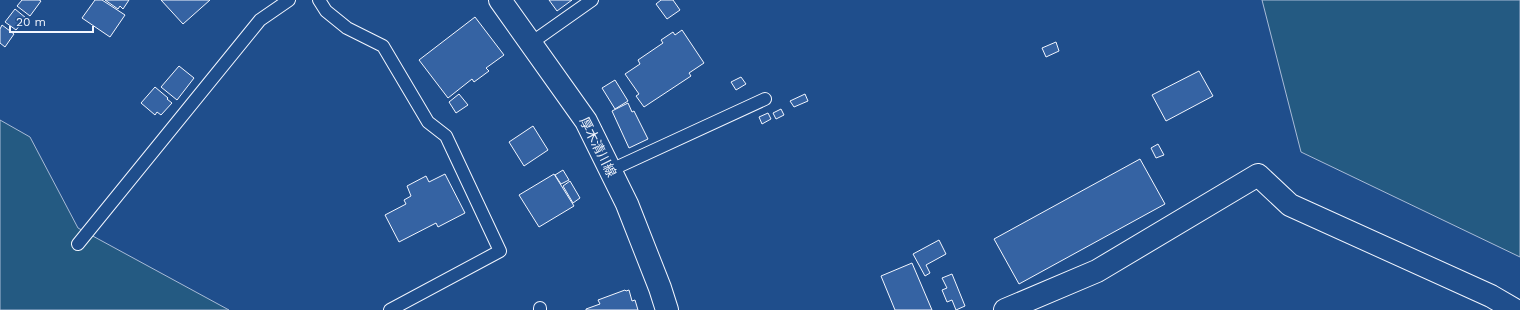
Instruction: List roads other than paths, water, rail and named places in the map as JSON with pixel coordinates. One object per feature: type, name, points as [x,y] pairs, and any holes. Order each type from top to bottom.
[{"type":"street","name":"厚木清川線","points":[[500,0],[586,121],[627,204],[660,288],[667,310]]},
{"type":"street","points":[[1006,310],[1097,271],[1258,175],[1290,205],[1491,296],[1515,310]]},
{"type":"lane","points":[[78,244],[260,20],[290,0]]},
{"type":"lane","points":[[319,0],[326,11],[347,28],[383,46],[428,122],[446,136],[500,251],[390,310]]},
{"type":"lane","points":[[531,43],[592,0]]},
{"type":"lane","points":[[610,170],[765,99]]}]
